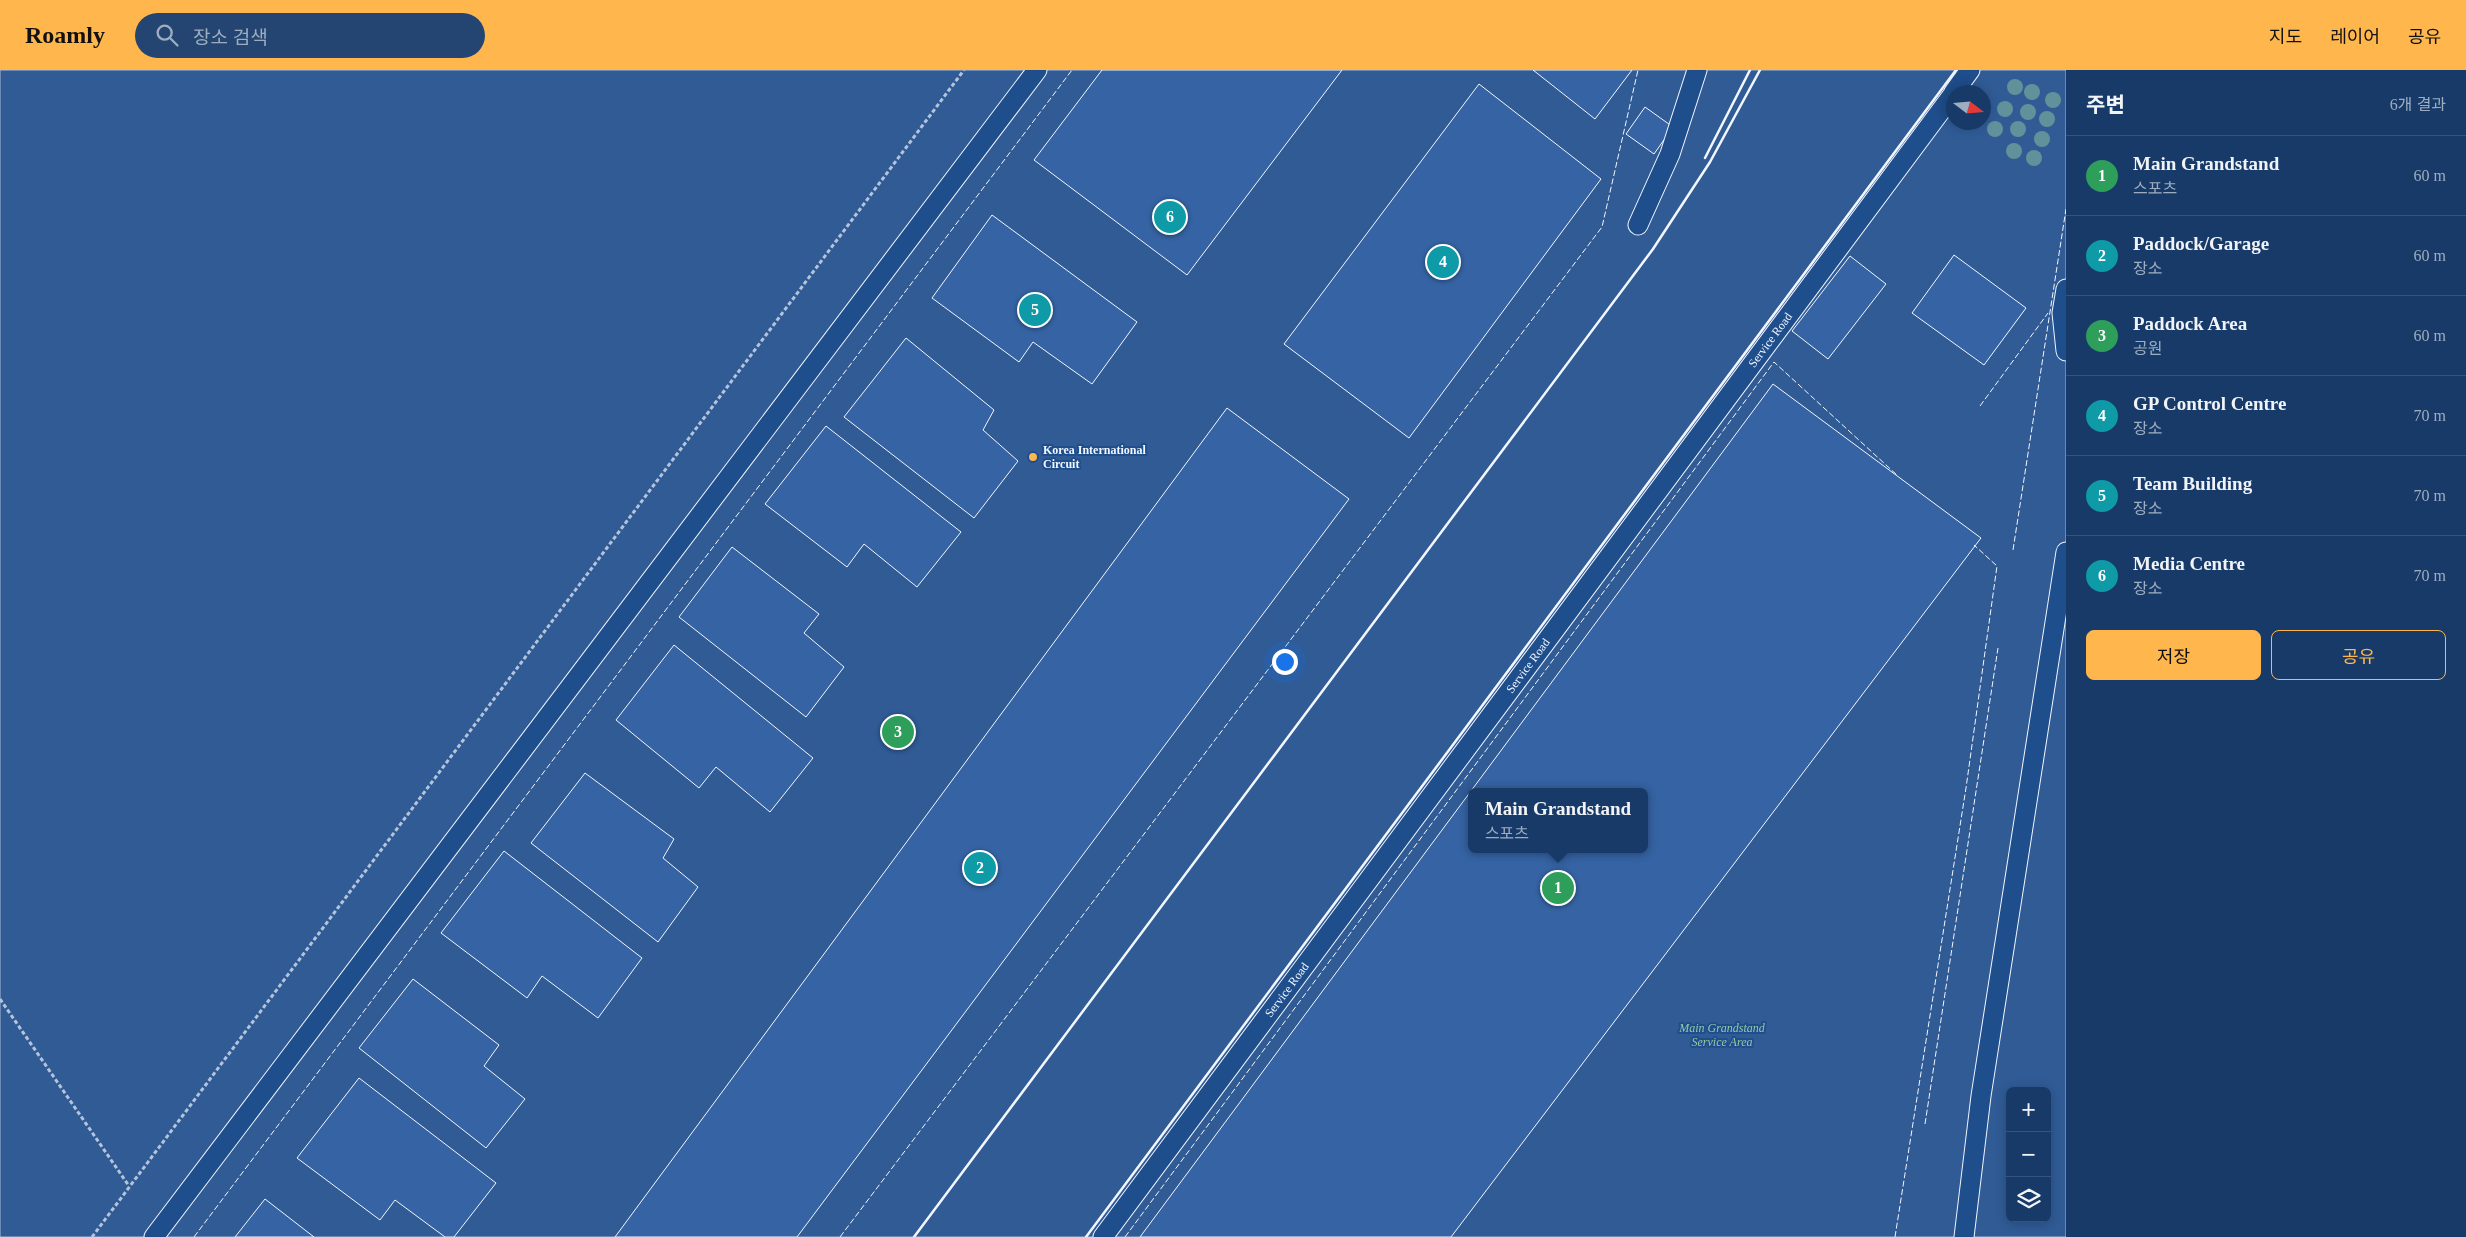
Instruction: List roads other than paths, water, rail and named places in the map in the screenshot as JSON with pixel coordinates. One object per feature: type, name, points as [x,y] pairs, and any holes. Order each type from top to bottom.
[{"type":"lane","points":[[154,1237],[1037,70]]},
{"type":"lane","points":[[1638,225],[1670,154],[1697,70]]},
{"type":"lane","name":"Service Road","points":[[1960,85],[1970,70]]},
{"type":"lane","name":"Service Road","points":[[1103,1237],[1946,104]]},
{"type":"lane","points":[[2066,289],[2062,313],[2066,351]]},
{"type":"lane","points":[[1964,1237],[1982,1096],[2066,552]]},
{"type":"place","name":"Media Centre","points":[[1170,217]]},
{"type":"place","name":"GP Control Centre","points":[[1443,262]]},
{"type":"place","name":"Team Building","points":[[1035,310]]},
{"type":"place","name":"Korea International Circuit","points":[[1033,457]]},
{"type":"place","name":"Paddock Area","points":[[898,732]]},
{"type":"place","name":"Paddock/Garage","points":[[980,868]]},
{"type":"place","name":"Main Grandstand","points":[[1558,888]]},
{"type":"park label","name":"Main Grandstand Service Area","points":[[1722,1035]]}]
